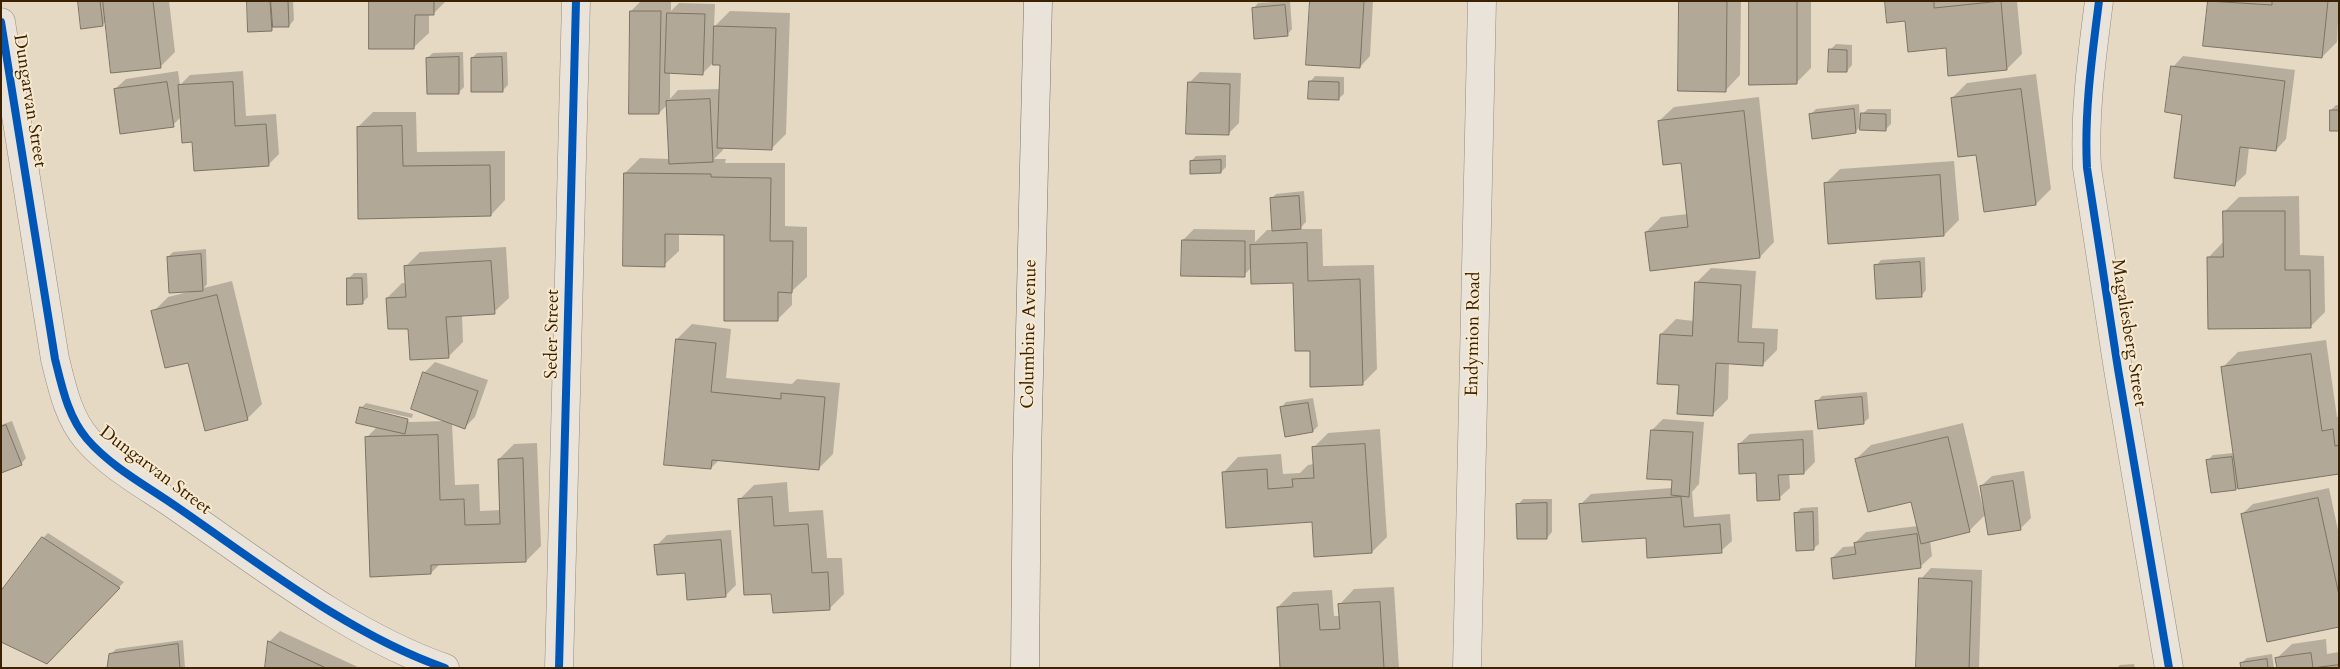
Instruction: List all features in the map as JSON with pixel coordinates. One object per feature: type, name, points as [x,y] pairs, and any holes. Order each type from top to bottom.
[{"type":"street","name":"Seder Street","points":[[559,668],[576,1]]},
{"type":"street","name":"Columbine Avenue","points":[[1025,668],[1027,457],[1038,1]]},
{"type":"street","name":"Endymion Road","points":[[1467,668],[1482,1]]},
{"type":"street","name":"Magaliesberg Street","points":[[2099,1],[2086,144],[2090,195],[2169,668]]},
{"type":"street","name":"Dungarvan Street","points":[[1,22],[55,359],[63,393],[78,428],[88,440],[120,469],[237,550],[356,627],[418,659],[445,668]]},
{"type":"building","points":[[78,1],[100,1],[103,26],[81,29]]},
{"type":"building","points":[[103,1],[153,1],[161,68],[111,73]]},
{"type":"building","points":[[247,1],[270,1],[272,31],[248,32]]},
{"type":"building","points":[[271,1],[288,1],[289,27],[273,27]]},
{"type":"building","points":[[369,1],[434,1],[434,15],[415,15],[414,49],[369,49]]},
{"type":"building","points":[[1310,1],[1364,1],[1360,68],[1306,65]]},
{"type":"building","points":[[1679,1],[1727,1],[1726,92],[1678,91]]},
{"type":"building","points":[[1749,1],[1797,1],[1797,84],[1749,85]]},
{"type":"building","points":[[1885,1],[1934,1],[1934,8],[2001,1],[2007,70],[1948,76],[1946,48],[1908,52],[1905,21],[1887,23]]},
{"type":"building","points":[[2208,1],[2272,5],[2272,1],[2328,1],[2322,58],[2203,46]]},
{"type":"building","points":[[1285,5],[1288,36],[1254,39],[1252,8]]},
{"type":"building","points":[[630,11],[661,11],[659,114],[629,114]]},
{"type":"building","points":[[667,13],[705,14],[703,75],[665,73]]},
{"type":"building","points":[[714,26],[776,28],[772,150],[717,148],[720,65],[713,65]]},
{"type":"building","points":[[1829,49],[1847,50],[1847,72],[1828,72]]},
{"type":"building","points":[[459,57],[459,94],[427,94],[426,58]]},
{"type":"building","points":[[502,57],[503,92],[471,92],[471,58]]},
{"type":"building","points":[[2171,66],[2285,81],[2276,151],[2240,147],[2235,186],[2174,178],[2182,115],[2165,112]]},
{"type":"building","points":[[1309,81],[1339,82],[1339,100],[1308,99]]},
{"type":"building","points":[[167,82],[174,127],[120,134],[114,89]]},
{"type":"building","points":[[233,82],[235,126],[266,124],[269,166],[194,171],[192,142],[182,143],[178,85]]},
{"type":"building","points":[[1188,82],[1230,84],[1229,135],[1186,134]]},
{"type":"building","points":[[2021,89],[2036,205],[1984,212],[1976,155],[1958,157],[1951,98]]},
{"type":"building","points":[[710,99],[713,162],[669,164],[666,101]]},
{"type":"building","points":[[1854,109],[1856,133],[1812,139],[1809,114]]},
{"type":"building","points":[[2330,110],[2339,110],[2339,131],[2330,131]]},
{"type":"building","points":[[1744,111],[1760,258],[1650,271],[1645,232],[1688,227],[1681,163],[1663,165],[1658,121]]},
{"type":"building","points":[[1861,113],[1886,114],[1886,131],[1860,130]]},
{"type":"building","points":[[402,126],[403,166],[490,165],[491,216],[358,219],[357,127]]},
{"type":"building","points":[[1221,160],[1221,173],[1190,174],[1190,161]]},
{"type":"building","points":[[624,173],[711,174],[711,177],[771,178],[770,241],[793,241],[792,293],[778,292],[778,321],[724,321],[724,235],[665,234],[665,267],[623,266]]},
{"type":"building","points":[[1940,175],[1944,236],[1828,244],[1824,183]]},
{"type":"building","points":[[1299,196],[1301,229],[1272,231],[1270,198]]},
{"type":"building","points":[[2223,211],[2285,211],[2285,270],[2310,270],[2311,328],[2208,329],[2207,257],[2223,257]]},
{"type":"building","points":[[1182,240],[1245,241],[1245,277],[1181,276]]},
{"type":"building","points":[[1307,243],[1308,281],[1360,279],[1363,385],[1310,387],[1310,351],[1295,351],[1293,283],[1251,284],[1250,245]]},
{"type":"building","points":[[201,254],[203,291],[169,293],[167,257]]},
{"type":"building","points":[[491,261],[495,314],[446,317],[449,358],[410,360],[408,329],[388,329],[386,298],[406,297],[404,266]]},
{"type":"building","points":[[1920,262],[1922,297],[1876,299],[1874,265]]},
{"type":"building","points":[[347,278],[362,278],[363,304],[347,305]]},
{"type":"building","points":[[1695,282],[1741,285],[1738,342],[1764,343],[1763,366],[1716,363],[1713,416],[1677,414],[1679,385],[1657,384],[1660,334],[1692,336]]},
{"type":"building","points":[[217,295],[248,420],[205,431],[188,363],[165,368],[151,311]]},
{"type":"building","points":[[676,339],[716,343],[711,392],[781,399],[781,393],[825,397],[819,470],[712,460],[711,469],[664,465]]},
{"type":"building","points":[[2311,354],[2322,431],[2333,429],[2335,446],[2339,445],[2339,474],[2238,489],[2221,367]]},
{"type":"building","points":[[423,372],[478,391],[465,429],[411,409]]},
{"type":"building","points":[[1862,397],[1864,424],[1818,429],[1815,401]]},
{"type":"building","points":[[1308,403],[1313,432],[1285,437],[1280,407]]},
{"type":"building","points":[[360,407],[408,419],[405,434],[356,423]]},
{"type":"building","points":[[6,425],[22,465],[1,473],[1,427]]},
{"type":"building","points":[[1651,430],[1693,432],[1689,497],[1671,495],[1672,480],[1647,479]]},
{"type":"building","points":[[438,435],[440,500],[464,499],[465,525],[500,524],[498,459],[523,458],[526,562],[431,565],[431,574],[370,577],[365,437]]},
{"type":"building","points":[[1948,437],[1970,532],[1921,544],[1911,502],[1868,512],[1855,459]]},
{"type":"building","points":[[1803,440],[1804,474],[1778,475],[1780,500],[1757,501],[1756,473],[1739,474],[1738,444]]},
{"type":"building","points":[[1365,444],[1372,553],[1314,557],[1312,522],[1226,528],[1222,472],[1267,469],[1268,489],[1293,487],[1292,479],[1314,478],[1312,447]]},
{"type":"building","points":[[2232,457],[2236,490],[2211,493],[2206,460]]},
{"type":"building","points":[[2013,481],[2021,530],[1988,535],[1980,486]]},
{"type":"building","points":[[772,497],[774,526],[808,524],[812,573],[828,572],[830,610],[773,613],[771,594],[744,595],[738,499]]},
{"type":"building","points":[[1681,497],[1684,527],[1720,524],[1722,553],[1647,558],[1646,538],[1582,542],[1579,504]]},
{"type":"building","points":[[2318,498],[2339,595],[2339,627],[2267,642],[2241,514]]},
{"type":"building","points":[[1547,503],[1547,539],[1517,539],[1516,504]]},
{"type":"building","points":[[1813,512],[1814,550],[1796,551],[1794,513]]},
{"type":"building","points":[[1917,534],[1921,568],[1833,579],[1831,558],[1856,554],[1854,543]]},
{"type":"building","points":[[42,537],[120,588],[47,664],[1,642],[1,591]]},
{"type":"building","points":[[721,540],[726,597],[687,600],[685,573],[657,575],[654,545]]},
{"type":"building","points":[[1919,578],[1972,581],[1969,668],[1916,668]]},
{"type":"building","points":[[1380,602],[1384,668],[1280,668],[1277,607],[1318,604],[1320,630],[1340,629],[1338,604]]},
{"type":"building","points":[[268,641],[326,668],[265,668]]},
{"type":"building","points":[[178,644],[180,668],[107,668],[109,654]]},
{"type":"building","points":[[2311,653],[2313,668],[2277,668],[2275,658]]},
{"type":"building","points":[[2267,659],[2268,668],[2241,668],[2240,663]]},
{"type":"building","points":[[2339,665],[2339,668],[2313,668]]},
{"type":"cycle path","points":[[559,668],[576,1]]},
{"type":"cycle path","points":[[2099,1],[2088,105],[2087,168],[2118,369],[2169,668]]},
{"type":"cycle path","points":[[1,22],[55,359],[66,401],[80,430],[97,449],[130,476],[306,596],[340,618],[375,637],[445,668]]}]
